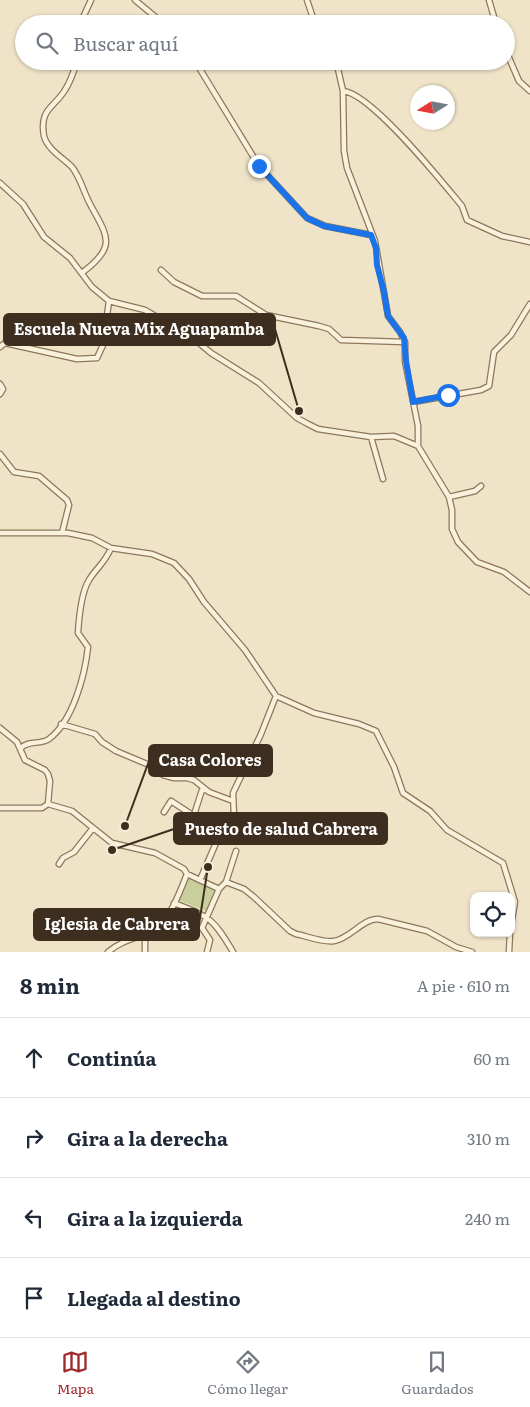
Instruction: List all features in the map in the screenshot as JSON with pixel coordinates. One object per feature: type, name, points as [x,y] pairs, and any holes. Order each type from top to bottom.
[{"type":"street","points":[[84,15],[91,0]]},
{"type":"street","points":[[135,0],[153,15]]},
{"type":"street","points":[[307,0],[312,15]]},
{"type":"street","points":[[489,0],[493,15]]},
{"type":"street","points":[[73,70],[65,90],[46,111],[44,129],[47,142],[77,175],[88,200],[105,229],[106,238],[103,254],[83,272]]},
{"type":"street","points":[[200,70],[259,166],[307,218],[324,226],[371,235]]},
{"type":"street","points":[[338,70],[343,91],[344,151],[347,168],[376,248],[377,265],[388,316],[405,342],[406,361],[418,426],[418,446],[449,497],[454,536],[471,557],[485,567],[504,572],[530,592]]},
{"type":"street","points":[[514,70],[519,81],[530,91]]},
{"type":"street","points":[[343,91],[368,103],[398,133],[462,206],[467,220],[502,236],[530,242]]},
{"type":"street","points":[[0,183],[23,204],[44,237],[70,258],[83,272],[92,288],[109,301],[145,310],[193,338],[211,353],[260,383],[298,418],[318,429],[371,437],[394,436],[418,446]]},
{"type":"street","points":[[161,270],[174,282],[202,296],[236,296],[272,318],[329,329],[341,340],[405,342]]},
{"type":"street","points":[[0,347],[2,343],[5,343],[78,359],[97,358],[103,345],[109,301]]},
{"type":"street","points":[[413,402],[481,390],[490,386],[494,352],[511,335],[530,304]]},
{"type":"street","points":[[0,384],[3,388],[0,394]]},
{"type":"street","points":[[371,437],[383,479]]},
{"type":"street","points":[[0,454],[14,472],[39,476],[67,500],[69,505],[62,533]]},
{"type":"street","points":[[449,497],[475,491],[481,486]]},
{"type":"street","points":[[0,533],[62,533],[92,538],[112,548],[152,554],[174,563],[189,579],[204,602],[245,650],[276,696],[314,713],[359,724],[376,732],[394,767],[404,793],[430,811],[453,835],[503,863],[513,892]]},
{"type":"street","points":[[21,748],[25,745],[48,740],[61,724],[80,690],[88,645],[78,633],[86,585],[94,573],[106,561],[112,548]]},
{"type":"street","points":[[200,880],[216,843],[234,817],[233,793],[261,734],[276,696]]},
{"type":"street","points":[[61,724],[95,734],[102,742],[116,751],[154,767],[163,775],[194,780],[206,790],[233,801]]},
{"type":"street","points":[[0,728],[17,742],[25,760],[45,770],[48,774],[50,781],[48,804]]},
{"type":"street","points":[[190,827],[202,790],[206,790]]},
{"type":"street","points":[[164,812],[171,801],[194,816]]},
{"type":"street","points":[[0,808],[42,808],[48,804],[72,811],[112,843],[155,853],[184,869],[187,874],[218,889]]},
{"type":"street","points":[[59,864],[63,858],[74,852],[93,828]]},
{"type":"street","points":[[207,952],[210,940],[202,928],[218,889],[226,882],[236,851]]},
{"type":"street","points":[[108,952],[127,939],[145,933],[162,923],[174,903],[187,874]]},
{"type":"street","points":[[226,882],[244,889],[290,931],[296,934],[335,941],[351,935],[371,919],[378,919],[428,931],[456,947],[472,952]]},
{"type":"street","points":[[174,903],[206,915],[217,926],[233,952]]},
{"type":"street","points":[[145,933],[146,952]]},
{"type":"street","points":[[508,952],[510,937]]},
{"type":"green space","points":[[188,876],[215,889],[206,911],[178,900]]},
{"type":"place","name":"Escuela Nueva Mix Aguapamba","points":[[299,411]]},
{"type":"place","name":"Casa Colores","points":[[125,826]]},
{"type":"place","name":"Puesto de salud Cabrera","points":[[112,850]]},
{"type":"place","name":"Iglesia de Cabrera","points":[[208,867]]},
{"type":"route","points":[[259,166],[297,208],[315,223],[371,235],[375,241],[379,276],[386,300],[385,309],[393,324],[404,338],[413,402],[448,395]]}]
